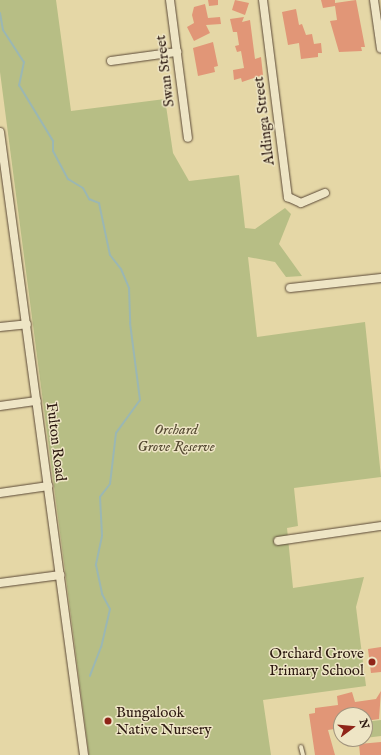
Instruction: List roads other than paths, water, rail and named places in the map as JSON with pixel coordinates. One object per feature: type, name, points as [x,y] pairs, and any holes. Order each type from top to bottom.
[{"type":"street","name":"Swan Street","points":[[170,0],[188,138]]},
{"type":"street","name":"Aldinga Street","points":[[263,0],[288,197],[301,203],[325,192]]},
{"type":"street","points":[[374,0],[381,49]]},
{"type":"street","points":[[111,61],[177,52]]},
{"type":"street","name":"Fulton Road","points":[[0,132],[2,164],[27,324],[84,755]]},
{"type":"street","points":[[290,288],[381,278]]},
{"type":"street","points":[[0,327],[27,324]]},
{"type":"street","points":[[0,406],[37,402]]},
{"type":"street","points":[[0,493],[48,486]]},
{"type":"street","points":[[278,541],[381,526]]},
{"type":"street","points":[[0,583],[60,575]]},
{"type":"lane","points":[[302,747],[303,755]]},
{"type":"waterway","points":[[0,13],[3,30],[24,62],[19,85],[53,141],[53,151],[68,179],[83,188],[89,199],[99,203],[110,255],[121,269],[129,288],[130,323],[140,400],[116,433],[110,484],[100,497],[102,536],[96,565],[102,594],[110,609],[101,647],[90,676]]},
{"type":"place","name":"Orchard Grove Primary School","points":[[372,662]]},
{"type":"place","name":"Bungalook Native Nursery","points":[[108,721]]},
{"type":"park label","name":"Orchard Grove Reserve","points":[[176,438]]}]
